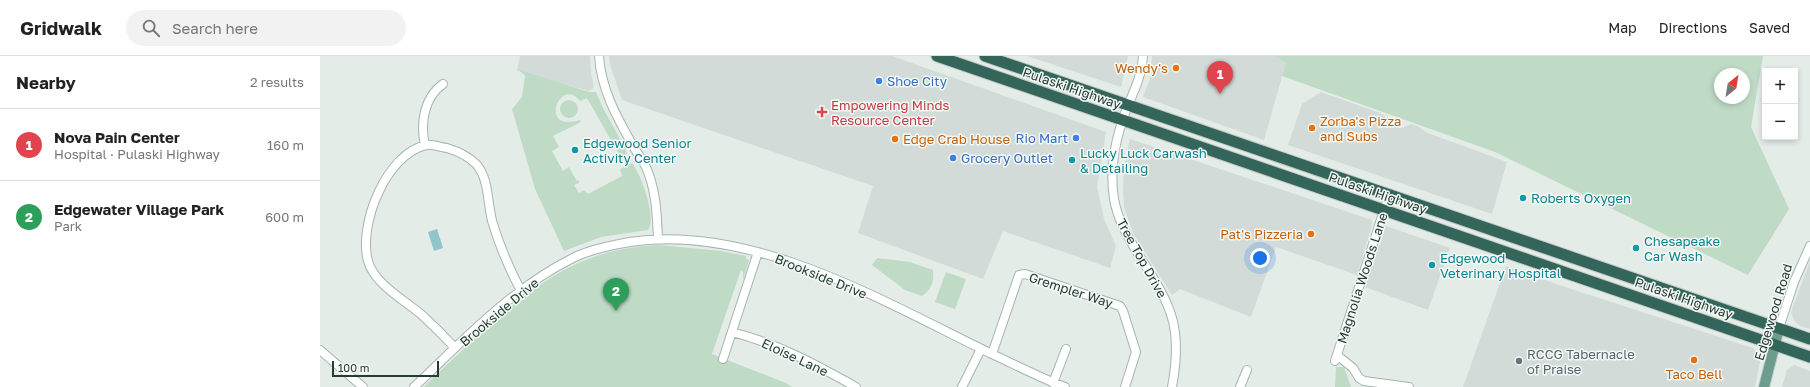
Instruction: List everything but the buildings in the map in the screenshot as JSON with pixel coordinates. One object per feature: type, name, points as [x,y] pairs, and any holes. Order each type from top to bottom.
[{"type":"highway","name":"Pulaski Highway","points":[[937,56],[1810,357]]},
{"type":"highway","name":"Pulaski Highway","points":[[985,56],[1810,339]]},
{"type":"main road","name":"Edgewood Road","points":[[1764,387],[1779,328]]},
{"type":"street","points":[[599,56],[602,79],[606,93],[623,129],[646,167],[652,184],[656,200],[658,239]]},
{"type":"street","name":"Tree Top Drive","points":[[1143,56],[1140,73],[1115,144],[1112,162],[1112,178],[1114,200],[1118,217],[1126,235],[1160,288],[1173,320],[1177,348],[1172,387]]},
{"type":"street","points":[[425,145],[423,132],[425,109],[433,94],[443,84]]},
{"type":"street","points":[[455,348],[428,320],[373,273],[367,253],[366,243],[371,212],[388,175],[400,160],[414,150],[430,144],[453,150],[470,158],[479,169],[484,179],[493,224],[512,275],[521,291]]},
{"type":"street","name":"Magnolia Woods Lane","points":[[1389,194],[1336,358],[1353,368],[1359,378],[1364,381],[1409,387]]},
{"type":"street","name":"Brookside Drive","points":[[414,387],[455,348],[521,291],[551,270],[574,257],[600,247],[658,239],[697,241],[758,252],[795,263],[870,295],[1053,383],[1065,387]]},
{"type":"street","name":"Edgewood Road","points":[[1779,328],[1794,282],[1810,246]]},
{"type":"street","points":[[723,359],[758,252]]},
{"type":"street","name":"Grempler Way","points":[[992,354],[1019,275],[1025,274],[1120,306],[1124,311],[1136,352],[1125,387]]},
{"type":"street","name":"Eloise Lane","points":[[732,332],[794,353],[856,387]]},
{"type":"street","points":[[962,387],[981,349]]},
{"type":"street","points":[[1053,383],[1066,349]]},
{"type":"street","points":[[320,350],[363,387]]},
{"type":"street","points":[[1240,387],[1247,370]]},
{"type":"shaded area","points":[[520,56],[590,56],[594,88],[589,91],[517,71]]},
{"type":"shaded area","points":[[609,56],[892,56],[1106,132],[1097,187],[1104,219],[1116,246],[1110,268],[1003,231],[983,279],[858,233],[873,186],[622,100],[610,65]]},
{"type":"shaded area","points":[[1027,56],[1128,56],[1121,87]]},
{"type":"shaded area","points":[[1152,56],[1274,56],[1286,63],[1264,140],[1143,97],[1150,79]]},
{"type":"shaded area","points":[[1321,92],[1380,113],[1402,128],[1411,124],[1428,133],[1507,162],[1492,214],[1288,145],[1302,104]]},
{"type":"shaded area","points":[[1130,139],[1372,220],[1372,225],[1357,275],[1276,247],[1251,317],[1180,289],[1172,295],[1133,233],[1124,207],[1124,166]]},
{"type":"shaded area","points":[[1386,226],[1450,248],[1428,310],[1365,287]]},
{"type":"shaded area","points":[[1810,261],[1810,329],[1800,326],[1794,320],[1791,312]]},
{"type":"shaded area","points":[[1506,266],[1559,285],[1753,348],[1761,356],[1755,387],[1463,387]]},
{"type":"shaded area","points":[[1794,365],[1810,371],[1810,387],[1782,387],[1787,370]]},
{"type":"green space","points":[[1274,56],[1763,56],[1751,127],[1789,209],[1748,275],[1495,152],[1282,76],[1286,63]]},
{"type":"green space","points":[[520,70],[589,92],[596,92],[627,154],[618,158],[619,154],[587,98],[580,101],[573,95],[567,94],[558,102],[556,115],[560,120],[567,122],[580,120],[581,122],[553,136],[559,147],[552,151],[563,171],[569,167],[577,181],[579,180],[579,183],[574,185],[579,193],[584,190],[588,194],[622,176],[620,169],[632,163],[640,176],[647,196],[651,216],[648,230],[601,237],[564,251],[535,189],[512,109],[522,97],[525,76]]},
{"type":"green space","points":[[569,100],[575,103],[578,109],[575,115],[569,118],[563,115],[560,109],[563,103]]},
{"type":"green space","points":[[660,245],[721,251],[746,256],[746,259],[749,260],[743,280],[743,272],[741,270],[712,354],[786,383],[792,387],[424,387],[481,333],[522,298],[562,271],[607,253],[632,248]]},
{"type":"green space","points":[[877,258],[910,262],[933,270],[933,282],[928,291],[922,296],[905,290],[872,265]]},
{"type":"green space","points":[[946,272],[966,279],[955,309],[935,302]]},
{"type":"green space","points":[[1336,367],[1344,367],[1351,387],[1335,387]]},
{"type":"water","points":[[437,229],[443,248],[434,251],[428,232]]},
{"type":"place","name":"Wendy's","points":[[1176,68]]},
{"type":"place","name":"Shoe City","points":[[879,81]]},
{"type":"place","name":"Nova Pain Center","points":[[1220,94]]},
{"type":"place","name":"Empowering Minds Resource Center","points":[[822,112]]},
{"type":"place","name":"Zorba's Pizza and Subs","points":[[1312,128]]},
{"type":"place","name":"Rio Mart","points":[[1076,138]]},
{"type":"place","name":"Edge Crab House","points":[[895,139]]},
{"type":"place","name":"Edgewood Senior Activity Center","points":[[575,150]]},
{"type":"place","name":"Grocery Outlet","points":[[953,158]]},
{"type":"place","name":"Lucky Luck Carwash & Detailing","points":[[1072,160]]},
{"type":"place","name":"Roberts Oxygen","points":[[1523,198]]},
{"type":"place","name":"Pat's Pizzeria","points":[[1311,234]]},
{"type":"place","name":"Chesapeake Car Wash","points":[[1636,248]]},
{"type":"place","name":"Edgewood Veterinary Hospital","points":[[1432,265]]},
{"type":"place","name":"Edgewater Village Park","points":[[616,311]]},
{"type":"place","name":"Taco Bell","points":[[1694,360]]},
{"type":"place","name":"RCCG Tabernacle of Praise","points":[[1519,361]]}]
